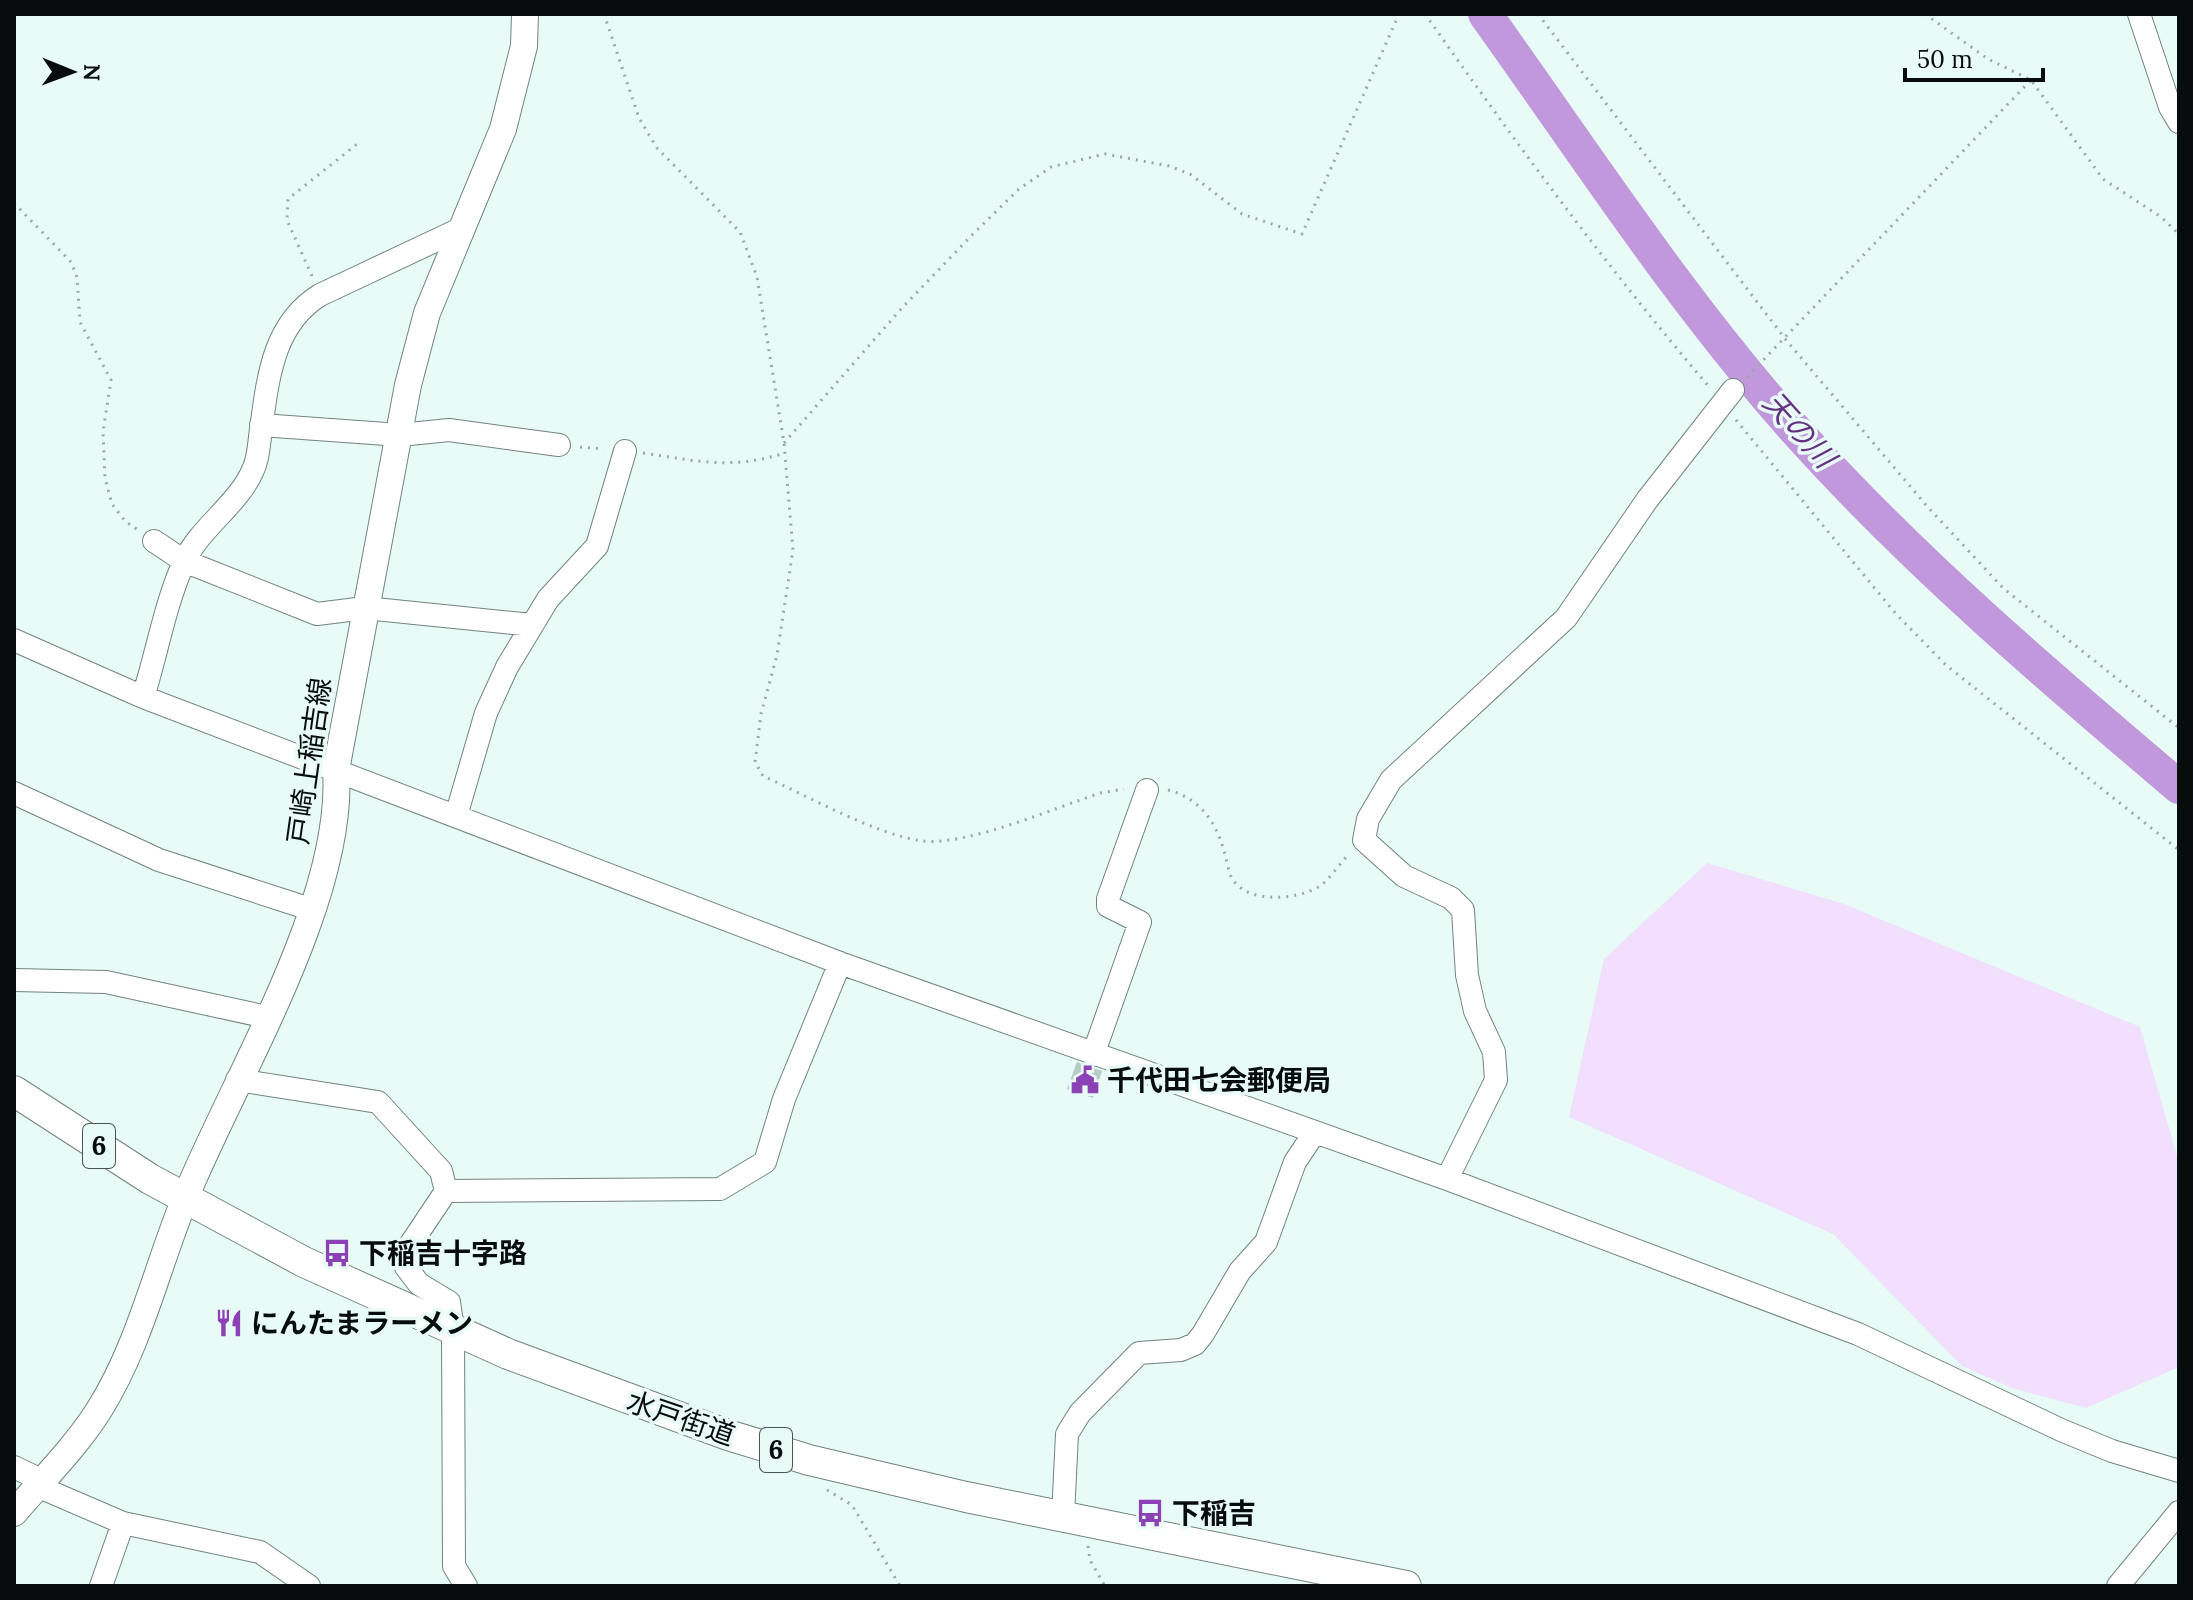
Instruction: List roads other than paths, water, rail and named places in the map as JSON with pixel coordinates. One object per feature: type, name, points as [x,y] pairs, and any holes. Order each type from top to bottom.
[{"type":"highway","name":"水戸街道","points":[[14,1091],[185,1197],[304,1262],[453,1330],[580,1383],[809,1460],[1094,1523],[1406,1586]]},
{"type":"main road","name":"戸崎上稲吉線","points":[[14,1513],[99,1411],[122,1368],[185,1197],[267,1017],[333,842],[339,803],[336,770],[419,341],[460,229],[503,129],[524,46],[525,14]]},
{"type":"street","points":[[2139,14],[2170,107],[2179,122]]},
{"type":"street","points":[[143,697],[184,561],[214,520],[246,485],[255,465],[269,377],[283,332],[309,301],[460,229]]},
{"type":"street","points":[[1447,1179],[1496,1080],[1494,1052],[1475,1011],[1467,975],[1463,910],[1451,898],[1404,876],[1364,840],[1368,819],[1391,780],[1566,618],[1647,500],[1727,396]]},
{"type":"street","points":[[261,425],[400,435],[449,430],[559,445]]},
{"type":"street","points":[[456,816],[486,713],[548,599],[597,546],[625,451]]},
{"type":"street","points":[[154,541],[184,561],[302,611],[317,614],[365,608],[532,625]]},
{"type":"street","points":[[14,640],[143,697],[840,963],[1447,1179],[1858,1334],[2061,1430],[2112,1451],[2179,1471]]},
{"type":"street","points":[[1093,1055],[1140,922],[1108,906],[1108,899],[1147,790]]},
{"type":"street","points":[[14,793],[159,860],[310,909]]},
{"type":"street","points":[[446,1191],[720,1189],[765,1162],[784,1099],[840,963]]},
{"type":"street","points":[[14,980],[106,982],[267,1017]]},
{"type":"street","points":[[237,1080],[378,1102],[441,1171],[446,1191],[408,1248],[406,1267],[419,1284],[449,1302],[453,1330],[454,1566],[466,1586]]},
{"type":"street","points":[[1063,1516],[1067,1434],[1080,1413],[1139,1353],[1181,1350],[1195,1344],[1240,1271],[1263,1248],[1295,1162],[1315,1132]]},
{"type":"street","points":[[14,1467],[40,1484],[123,1523],[260,1552],[309,1586]]},
{"type":"street","points":[[2118,1586],[2179,1512]]},
{"type":"street","points":[[101,1586],[123,1523]]},
{"type":"waterway","name":"天の川","points":[[1485,14],[1675,281],[1799,434],[1935,573],[2179,787]]},
{"type":"place","name":"千代田七会郵便局","points":[[1085,1080]]},
{"type":"place","name":"下稲吉十字路","points":[[337,1253]]},
{"type":"place","name":"にんたまラーメン","points":[[229,1323]]},
{"type":"place","name":"下稲吉","points":[[1150,1513]]}]
